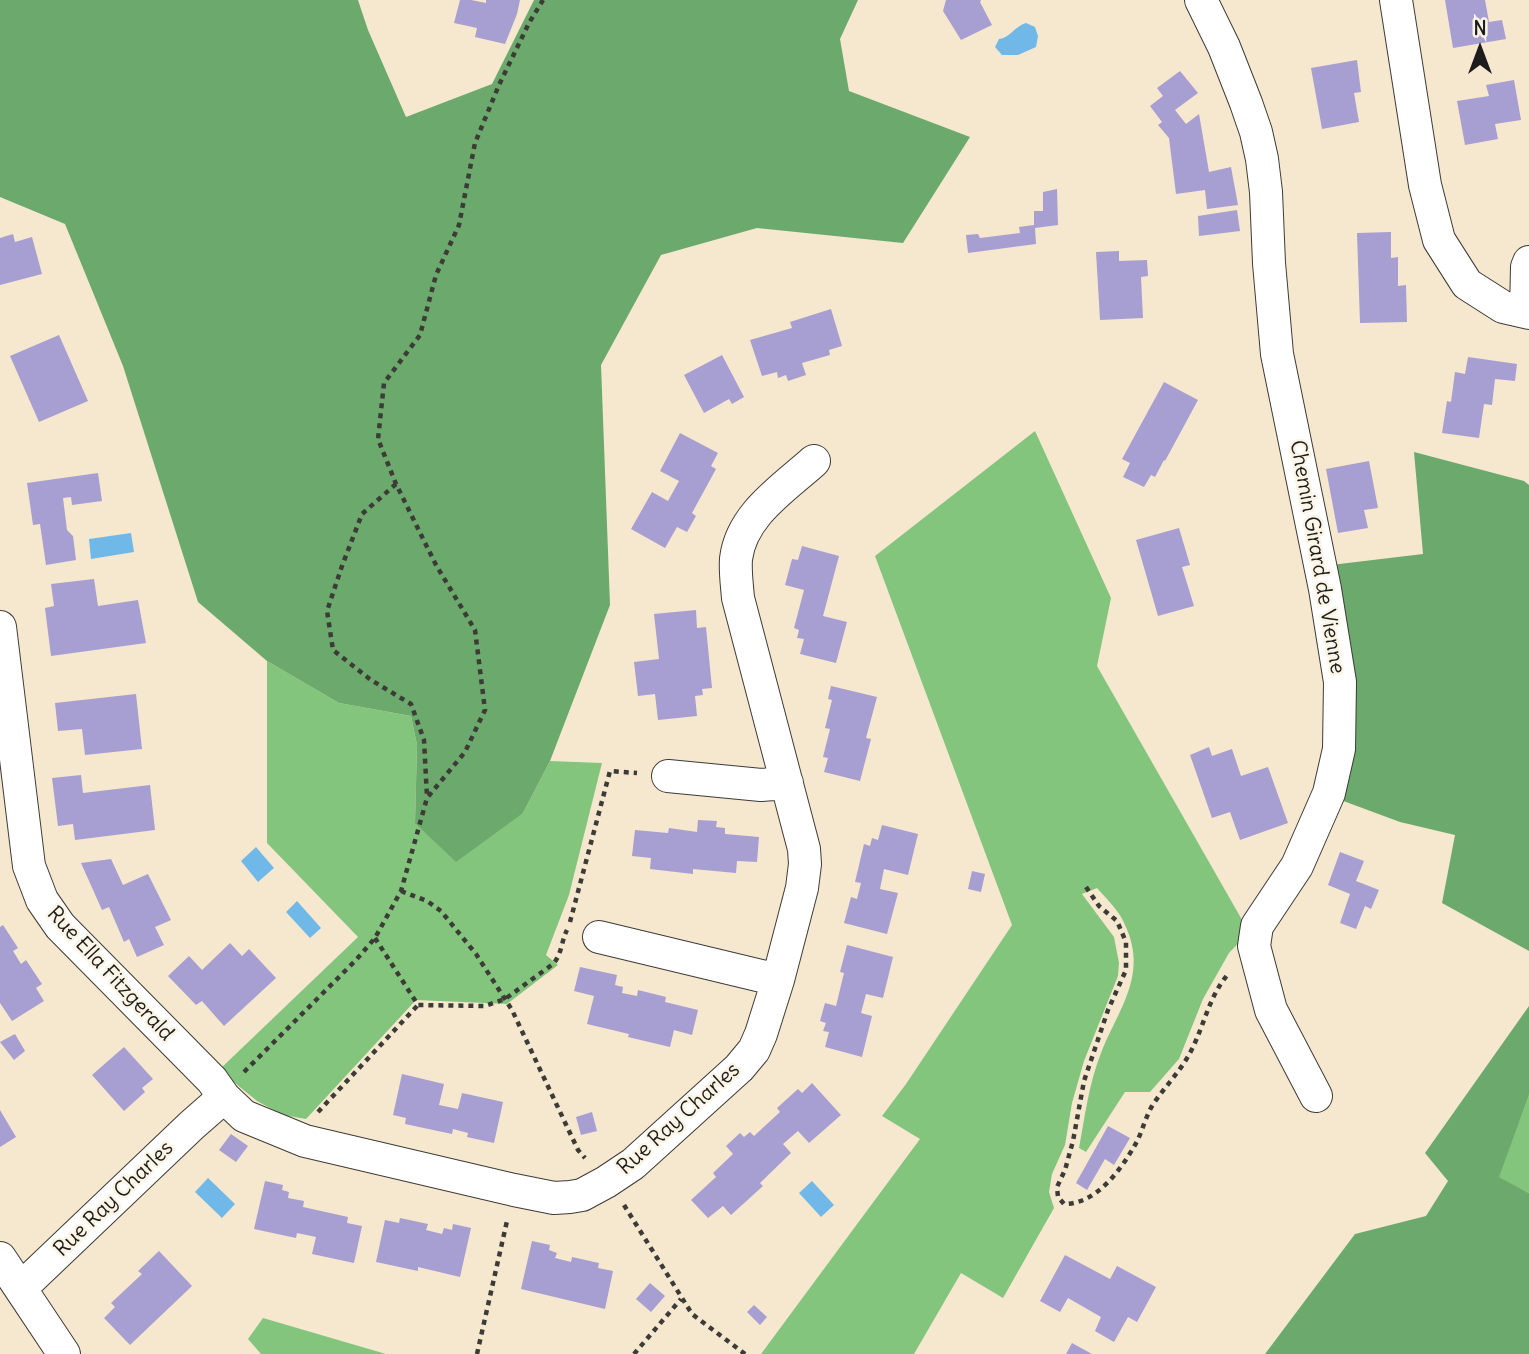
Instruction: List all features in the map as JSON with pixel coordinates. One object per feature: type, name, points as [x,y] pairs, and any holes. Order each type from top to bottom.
[{"type":"street","name":"Chemin Girard de Vienne","points":[[1200,0],[1224,47],[1242,92],[1262,159],[1277,354],[1325,589],[1340,682],[1339,749],[1329,793],[1297,866],[1257,926],[1254,946]]},
{"type":"street","points":[[1396,0],[1425,185],[1439,240],[1467,284],[1503,307],[1527,312],[1529,262]]},
{"type":"street","name":"Rue Ray Charles","points":[[21,1288],[224,1097],[244,1116],[305,1141],[554,1198],[582,1195],[634,1164],[739,1068],[758,1042],[778,980],[802,888],[805,864],[804,849],[788,783],[738,598],[736,556],[748,524],[761,508],[814,461]]},
{"type":"street","name":"Rue Ella Fitzgerald","points":[[0,627],[29,866],[42,900],[60,926],[212,1080],[224,1097]]},
{"type":"street","points":[[668,776],[761,785],[788,783]]},
{"type":"street","points":[[599,937],[778,980]]},
{"type":"street","points":[[1254,946],[1271,1010],[1316,1096]]},
{"type":"street","points":[[0,1258],[64,1354]]},
{"type":"path","points":[[427,798],[465,752],[485,710],[475,630],[436,565],[396,484],[378,439],[384,383],[420,335],[436,275],[458,225],[475,143],[499,85],[543,0]]},
{"type":"path","points":[[224,1097],[245,1071],[375,938],[401,891],[427,798],[424,740],[411,704],[371,680],[333,650],[327,611],[362,514],[396,484]]},
{"type":"path","points":[[305,1141],[314,1117],[418,1005],[485,1006],[505,999],[559,958],[610,771],[668,776]]},
{"type":"path","points":[[1086,887],[1100,906],[1117,921],[1126,942],[1126,970],[1108,1010],[1084,1081],[1073,1141],[1057,1187],[1058,1197],[1064,1203],[1073,1203],[1093,1195],[1119,1169],[1135,1144],[1150,1109],[1193,1048],[1208,1006],[1223,980],[1254,946]]},
{"type":"path","points":[[401,891],[428,901],[441,911],[476,954],[512,1010],[578,1150],[620,1198],[692,1314],[745,1354]]},
{"type":"path","points":[[375,938],[418,1005]]},
{"type":"path","points":[[477,1354],[514,1190]]},
{"type":"path","points":[[634,1354],[681,1298]]},
{"type":"green space","points":[[0,0],[358,0],[368,30],[406,117],[492,84],[534,0],[858,0],[840,39],[849,91],[970,137],[903,243],[757,228],[661,255],[601,365],[610,605],[550,761],[523,813],[456,862],[415,823],[417,745],[411,716],[339,703],[267,661],[198,602],[123,366],[65,224],[0,197]]},
{"type":"green space","points":[[1035,431],[1111,598],[1097,666],[1249,932],[1229,953],[1203,999],[1179,1059],[1150,1092],[1125,1092],[1086,1152],[1079,1148],[1090,1088],[1101,1053],[1130,987],[1133,954],[1130,936],[1110,902],[1097,888],[1082,894],[1114,937],[1119,963],[1118,976],[1084,1061],[1072,1103],[1065,1145],[1052,1174],[1049,1192],[1054,1208],[1003,1298],[961,1273],[914,1354],[761,1354],[920,1139],[882,1116],[1012,925],[875,556]]},
{"type":"green space","points":[[1414,452],[1524,481],[1529,485],[1529,951],[1442,903],[1455,835],[1400,822],[1338,799],[1331,565],[1423,554]]},
{"type":"green space","points":[[267,661],[339,703],[411,716],[417,745],[415,823],[523,813],[550,761],[602,763],[569,895],[546,955],[558,965],[507,1004],[416,1000],[306,1119],[283,1115],[257,1101],[219,1070],[358,937],[267,843]]},
{"type":"green space","points":[[1529,1006],[1529,1095],[1499,1177],[1529,1193],[1529,1354],[1265,1354],[1355,1234],[1426,1216],[1448,1181],[1425,1153]]},
{"type":"green space","points":[[1529,1095],[1529,1193],[1498,1177]]},
{"type":"green space","points":[[263,1318],[386,1354],[261,1354],[248,1339]]},
{"type":"water","points":[[1026,23],[1035,27],[1038,36],[1036,47],[1018,55],[1002,55],[995,47],[999,39]]},
{"type":"water","points":[[131,533],[134,552],[91,559],[89,539]]},
{"type":"water","points":[[256,847],[274,868],[258,882],[241,861]]},
{"type":"water","points":[[297,901],[321,928],[310,938],[286,912]]},
{"type":"water","points":[[208,1178],[235,1204],[222,1218],[195,1192]]},
{"type":"water","points":[[812,1181],[834,1205],[821,1217],[799,1193]]},
{"type":"building","points":[[460,0],[486,3],[486,0],[520,0],[505,44],[475,37],[477,28],[454,23]]},
{"type":"building","points":[[946,0],[981,0],[992,25],[961,40],[943,11]]},
{"type":"building","points":[[1445,0],[1485,0],[1489,22],[1502,20],[1506,39],[1453,48]]},
{"type":"building","points":[[1357,60],[1361,92],[1354,93],[1359,122],[1322,129],[1311,68]]},
{"type":"building","points":[[1180,71],[1198,93],[1175,110],[1186,124],[1199,114],[1209,172],[1231,167],[1238,205],[1207,209],[1205,190],[1176,194],[1169,138],[1158,125],[1162,122],[1150,106],[1163,96],[1157,88]]},
{"type":"building","points":[[1514,80],[1521,120],[1495,124],[1498,139],[1465,145],[1457,101],[1489,96],[1486,85]]},
{"type":"building","points":[[1057,189],[1058,225],[1035,228],[1036,244],[968,253],[966,235],[978,234],[980,238],[1020,233],[1019,227],[1034,225],[1034,211],[1043,211],[1043,192]]},
{"type":"building","points":[[1237,210],[1240,231],[1199,236],[1198,216]]},
{"type":"building","points":[[1391,232],[1391,258],[1398,257],[1398,286],[1406,285],[1407,322],[1360,323],[1357,233]]},
{"type":"building","points":[[13,234],[15,242],[32,237],[42,274],[0,285],[0,238]]},
{"type":"building","points":[[1119,251],[1119,261],[1147,260],[1148,276],[1141,277],[1143,318],[1100,320],[1096,252]]},
{"type":"building","points":[[831,309],[842,346],[829,350],[830,355],[802,363],[806,375],[788,381],[786,375],[778,378],[777,372],[762,376],[750,340],[792,328],[790,322]]},
{"type":"building","points":[[59,335],[88,401],[39,422],[10,356]]},
{"type":"building","points":[[722,355],[744,397],[732,404],[729,399],[704,413],[684,375]]},
{"type":"building","points":[[1468,357],[1517,364],[1515,381],[1495,379],[1492,405],[1484,404],[1479,438],[1442,433],[1447,401],[1451,402],[1455,372],[1465,374]]},
{"type":"building","points":[[1164,382],[1198,400],[1165,461],[1155,477],[1151,475],[1144,487],[1123,477],[1130,463],[1122,459]]},
{"type":"building","points":[[680,433],[718,453],[711,466],[716,469],[692,513],[696,516],[687,532],[677,527],[665,548],[631,529],[652,492],[668,501],[679,481],[660,471]]},
{"type":"building","points":[[1369,461],[1378,508],[1364,510],[1368,528],[1338,533],[1326,469]]},
{"type":"building","points":[[98,473],[102,501],[72,505],[71,497],[63,498],[67,530],[73,536],[76,560],[46,565],[40,524],[33,525],[27,483]]},
{"type":"building","points":[[1179,528],[1190,565],[1182,567],[1194,606],[1158,616],[1136,540]]},
{"type":"building","points":[[802,546],[839,556],[823,616],[847,622],[836,663],[800,654],[804,639],[797,638],[799,630],[794,628],[804,590],[785,585],[792,559],[798,560]]},
{"type":"building","points":[[94,579],[98,606],[138,600],[146,643],[51,656],[45,608],[54,606],[51,584]]},
{"type":"building","points":[[696,610],[697,628],[706,627],[712,688],[702,689],[703,695],[695,696],[697,716],[658,720],[655,694],[638,696],[634,662],[659,659],[654,614]]},
{"type":"building","points":[[831,686],[877,697],[866,738],[871,739],[860,781],[824,772],[828,758],[823,757],[830,729],[825,728],[832,700],[828,699]]},
{"type":"building","points":[[136,694],[142,749],[85,755],[82,729],[58,731],[55,703]]},
{"type":"building","points":[[1209,747],[1212,756],[1232,749],[1241,776],[1268,767],[1288,823],[1240,840],[1230,812],[1212,818],[1190,755]]},
{"type":"building","points":[[81,775],[83,793],[150,785],[155,830],[75,840],[73,824],[58,826],[52,778]]},
{"type":"building","points":[[698,820],[717,821],[716,827],[725,828],[725,834],[759,837],[757,862],[737,861],[736,873],[693,869],[693,874],[650,869],[651,858],[632,856],[635,830],[668,833],[669,828],[697,832]]},
{"type":"building","points":[[882,825],[918,834],[908,875],[884,869],[880,889],[898,893],[887,934],[844,923],[851,897],[857,899],[861,883],[855,882],[864,844],[870,846],[872,838],[878,840]]},
{"type":"building","points":[[1340,852],[1364,861],[1356,881],[1379,890],[1371,909],[1365,906],[1356,929],[1340,923],[1350,894],[1328,885]]},
{"type":"building","points":[[111,859],[123,885],[148,874],[171,920],[155,927],[164,945],[137,957],[129,939],[124,942],[109,907],[102,910],[81,863]]},
{"type":"building","points":[[972,871],[985,874],[981,892],[968,889]]},
{"type":"building","points":[[3,925],[18,948],[13,951],[21,964],[26,960],[42,984],[36,988],[44,1001],[12,1021],[0,1003],[0,927]]},
{"type":"building","points":[[230,943],[242,956],[249,949],[276,978],[224,1026],[202,1001],[196,1005],[168,976],[189,956],[202,970]]},
{"type":"building","points":[[847,945],[893,957],[883,998],[866,994],[861,1013],[872,1016],[862,1057],[825,1047],[829,1032],[823,1031],[826,1023],[820,1021],[825,1003],[836,1006]]},
{"type":"building","points":[[580,967],[617,975],[615,985],[623,987],[622,993],[637,996],[638,990],[666,997],[665,1002],[698,1010],[692,1035],[674,1030],[670,1047],[587,1024],[594,996],[574,991]]},
{"type":"building","points":[[15,1034],[25,1051],[14,1060],[0,1042]]},
{"type":"building","points":[[124,1047],[153,1079],[142,1088],[145,1092],[124,1111],[92,1075]]},
{"type":"building","points":[[402,1074],[444,1084],[439,1105],[458,1109],[462,1093],[503,1102],[494,1143],[467,1137],[468,1133],[453,1129],[452,1134],[405,1124],[406,1118],[393,1115]]},
{"type":"building","points":[[812,1083],[841,1115],[809,1143],[798,1131],[783,1144],[791,1153],[760,1183],[763,1186],[731,1215],[723,1206],[708,1218],[691,1200],[716,1177],[713,1173],[733,1154],[726,1146],[740,1133],[744,1137],[750,1132],[754,1136],[780,1112],[777,1108],[798,1089],[802,1093]]},
{"type":"building","points":[[0,1110],[16,1137],[0,1147]]},
{"type":"building","points":[[592,1112],[597,1131],[581,1135],[576,1117]]},
{"type":"building","points":[[1108,1126],[1130,1138],[1114,1165],[1105,1159],[1087,1190],[1076,1183]]},
{"type":"building","points":[[231,1134],[248,1146],[236,1162],[219,1150]]},
{"type":"building","points":[[265,1181],[283,1185],[282,1190],[289,1192],[288,1198],[304,1201],[303,1207],[348,1217],[347,1223],[362,1226],[354,1263],[312,1254],[316,1237],[297,1233],[296,1238],[254,1229]]},
{"type":"building","points":[[400,1218],[428,1224],[426,1230],[442,1234],[444,1228],[452,1230],[453,1224],[471,1228],[460,1277],[418,1267],[418,1271],[376,1262],[385,1220],[399,1223]]},
{"type":"building","points":[[532,1241],[550,1245],[549,1250],[557,1253],[555,1258],[571,1262],[572,1257],[599,1263],[598,1268],[613,1271],[605,1309],[521,1289]]},
{"type":"building","points":[[159,1251],[192,1286],[130,1345],[104,1318],[115,1307],[111,1303],[142,1274],[138,1271]]},
{"type":"building","points":[[1065,1255],[1110,1279],[1117,1266],[1156,1287],[1137,1322],[1128,1317],[1114,1342],[1095,1331],[1101,1317],[1068,1298],[1060,1312],[1040,1301]]},
{"type":"building","points":[[650,1283],[665,1296],[651,1312],[636,1299]]},
{"type":"building","points":[[754,1305],[767,1317],[760,1325],[747,1312]]},
{"type":"building","points":[[1072,1343],[1092,1354],[1066,1354]]}]
